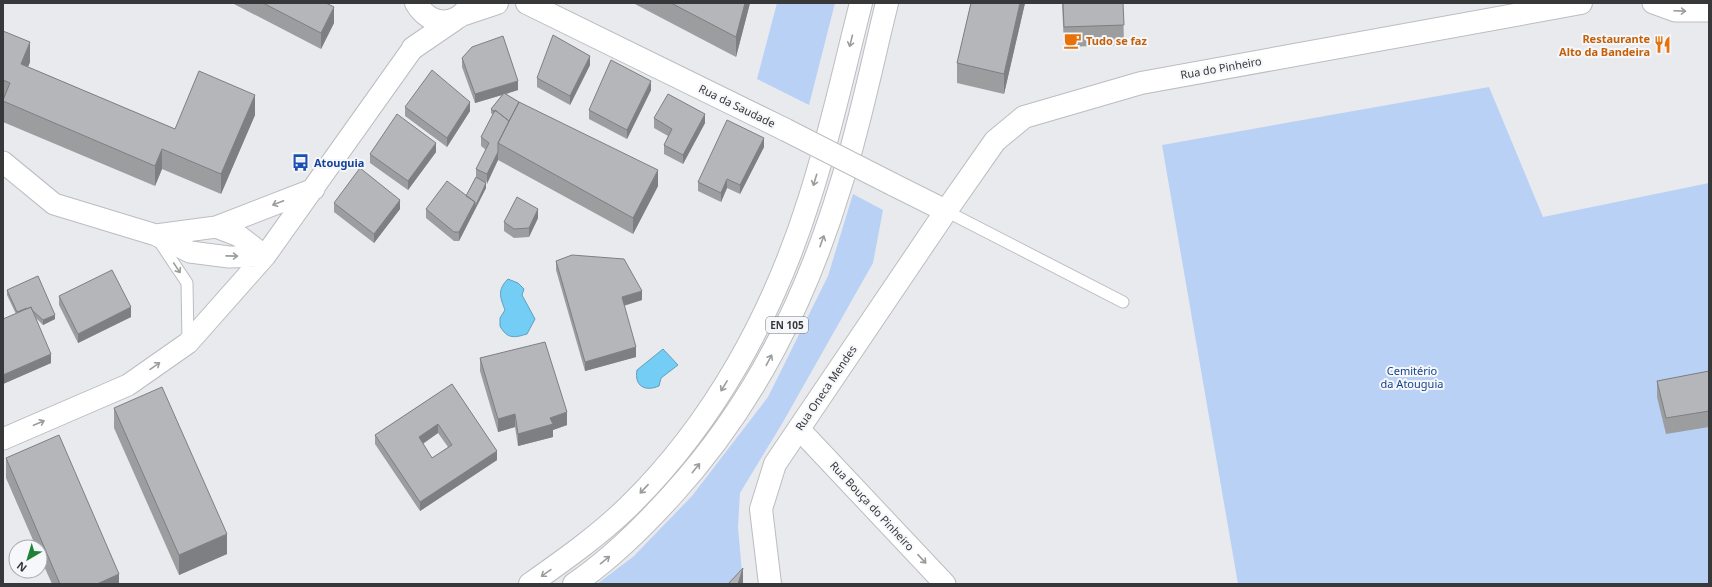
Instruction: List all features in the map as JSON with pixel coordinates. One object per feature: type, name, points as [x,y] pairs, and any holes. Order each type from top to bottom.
[{"type":"main road","points":[[417,3],[423,13],[432,19],[443,22],[463,12],[497,3]]},
{"type":"main road","points":[[413,48],[417,3]]},
{"type":"main road","name":"Rua da Saudade","points":[[527,3],[786,130],[946,211]]},
{"type":"main road","name":"EN 105","points":[[530,584],[566,559],[633,501],[663,469],[694,431],[738,363],[758,328],[775,290],[809,201],[861,3]]},
{"type":"main road","name":"EN 105","points":[[574,584],[641,528],[695,470],[736,414],[777,345],[812,267],[842,184],[887,3]]},
{"type":"main road","name":"Rua do Pinheiro","points":[[946,211],[995,141],[1024,117],[1141,83],[1546,6],[1581,3]]},
{"type":"main road","points":[[413,48],[463,12]]},
{"type":"main road","name":"Rua Oneca Mendes","points":[[770,584],[761,509],[775,464],[946,211]]},
{"type":"street","points":[[1653,3],[1675,11],[1709,11]]},
{"type":"street","points":[[3,439],[128,384],[188,343],[265,256],[413,48]]},
{"type":"street","points":[[3,162],[54,204],[156,235],[190,252],[229,257],[265,256]]},
{"type":"street","points":[[156,235],[216,227],[314,189]]},
{"type":"street","points":[[216,227],[239,236],[265,256]]},
{"type":"street","name":"Rua Bouça do Pinheiro","points":[[799,429],[945,584]]},
{"type":"lane","points":[[946,211],[1123,302]]},
{"type":"lane","points":[[156,235],[187,283],[188,343]]},
{"type":"green space","points":[[777,3],[835,3],[809,105],[757,79]]},
{"type":"green space","name":"Cemitério da Atouguia","points":[[1489,87],[1543,217],[1709,183],[1709,584],[1238,584],[1162,145]]},
{"type":"green space","points":[[853,194],[883,210],[873,263],[783,422],[740,493],[738,527],[743,584],[597,584],[634,556],[692,496],[768,397],[828,276]]},
{"type":"shaded area","points":[[508,279],[518,283],[524,289],[522,295],[535,319],[527,334],[515,337],[505,333],[500,326],[500,318],[505,310],[500,294],[502,287]]},
{"type":"shaded area","points":[[663,349],[678,365],[661,378],[659,386],[654,388],[645,388],[639,384],[637,380],[637,370]]},
{"type":"building","points":[[263,3],[326,3],[334,7],[321,33]]},
{"type":"building","points":[[671,3],[745,3],[736,37]]},
{"type":"building","points":[[971,3],[1020,3],[1004,74],[957,63]]},
{"type":"building","points":[[1063,3],[1123,3],[1124,25],[1064,27]]},
{"type":"building","points":[[3,31],[30,42],[21,64],[175,129],[199,71],[255,95],[221,174],[162,149],[155,166],[3,101],[10,83],[3,80]]},
{"type":"building","points":[[553,35],[590,56],[570,96],[537,78]]},
{"type":"building","points":[[503,36],[518,81],[475,94],[462,58],[472,47]]},
{"type":"building","points":[[611,60],[651,81],[627,130],[589,110]]},
{"type":"building","points":[[432,70],[470,102],[447,138],[405,107]]},
{"type":"building","points":[[504,93],[519,102],[509,121],[495,110],[495,112],[491,109]]},
{"type":"building","points":[[668,94],[705,114],[683,155],[664,145],[672,129],[654,118]]},
{"type":"building","points":[[519,102],[658,170],[633,218],[498,143]]},
{"type":"building","points":[[495,110],[509,121],[498,143],[498,152],[487,174],[476,169],[489,143],[481,137]]},
{"type":"building","points":[[397,114],[436,143],[408,181],[370,154]]},
{"type":"building","points":[[727,120],[764,138],[740,185],[727,179],[721,193],[698,182]]},
{"type":"building","points":[[360,168],[400,200],[374,234],[334,203]]},
{"type":"building","points":[[476,177],[486,183],[475,207],[475,202],[466,196]]},
{"type":"building","points":[[447,181],[475,202],[459,232],[454,232],[426,209]]},
{"type":"building","points":[[517,197],[538,209],[529,228],[514,229],[504,222]]},
{"type":"building","points":[[572,255],[624,259],[642,291],[622,297],[636,347],[585,362],[556,261]]},
{"type":"building","points":[[112,270],[131,307],[78,334],[59,296]]},
{"type":"building","points":[[38,276],[55,315],[43,320],[32,310],[31,307],[17,312],[7,290]]},
{"type":"building","points":[[31,307],[51,354],[3,375],[3,319]]},
{"type":"building","points":[[545,342],[567,412],[550,418],[553,424],[518,434],[515,414],[498,419],[480,358]]},
{"type":"building","points":[[1709,371],[1709,411],[1666,418],[1657,381]]},
{"type":"building","points":[[452,384],[497,451],[420,502],[375,435]],"holes":[[[438,424],[452,445],[432,458],[419,437]]]},
{"type":"building","points":[[162,387],[227,534],[179,555],[114,408]]},
{"type":"building","points":[[59,435],[119,574],[97,584],[60,584],[48,556],[48,539],[41,539],[6,458]]},
{"type":"building","points":[[743,568],[738,584],[728,584]]},
{"type":"place","name":"Tudo se faz","points":[[1073,41]]},
{"type":"place","name":"Restaurante Alto da Bandeira","points":[[1663,45]]},
{"type":"place","name":"Atouguia","points":[[301,163]]}]
